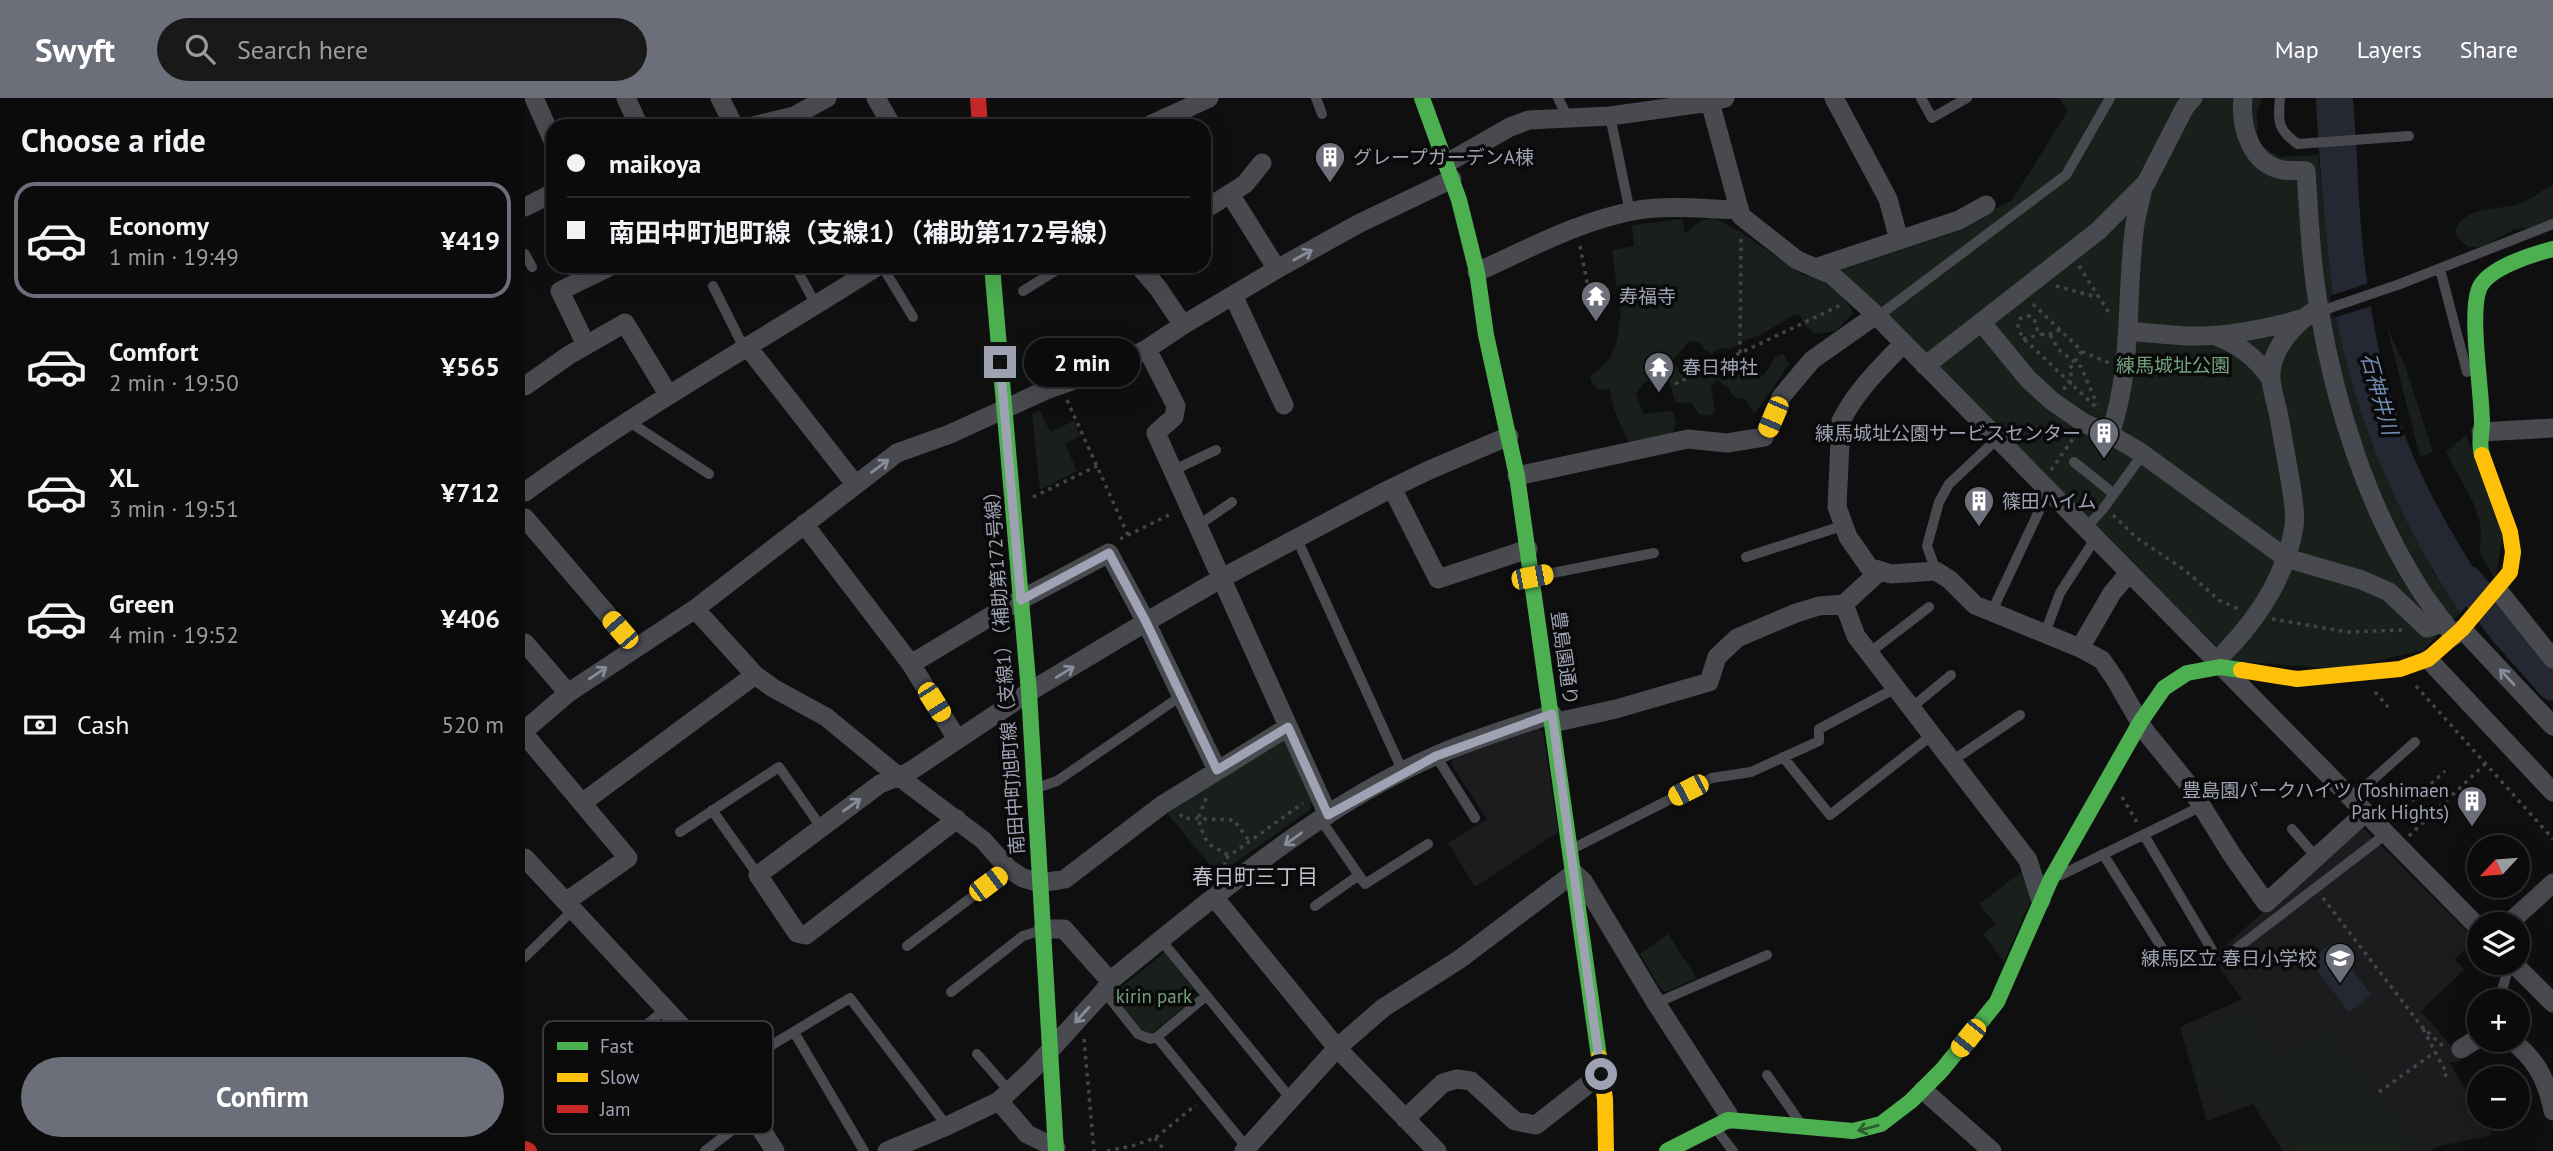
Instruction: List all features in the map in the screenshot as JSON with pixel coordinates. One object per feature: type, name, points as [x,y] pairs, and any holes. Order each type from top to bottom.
[{"type":"street","points":[[534,98],[546,125]]},
{"type":"street","points":[[627,98],[636,119]]},
{"type":"street","points":[[720,98],[730,119]]},
{"type":"street","points":[[794,119],[827,98]]},
{"type":"street","points":[[876,98],[888,119]]},
{"type":"street","points":[[975,119],[978,98]]},
{"type":"street","points":[[1163,119],[1209,98]]},
{"type":"street","name":"豊島園通り","points":[[1422,98],[1449,171],[1477,272],[1486,335],[1517,476],[1601,1074],[1607,1120],[1606,1151]]},
{"type":"street","points":[[1834,98],[1888,199],[1899,240]]},
{"type":"street","points":[[2110,434],[2117,413],[2125,368],[2135,225],[2144,186],[2185,107],[2193,98]]},
{"type":"street","points":[[2243,98],[2243,129],[2262,159],[2281,170],[2306,170],[2321,309],[2338,396],[2364,474],[2392,540],[2420,589],[2453,629],[2553,726]]},
{"type":"street","points":[[570,905],[628,858],[525,732],[568,693],[695,609],[897,453],[1046,390],[1105,369],[1147,349],[1277,269],[1449,171],[1510,127],[1529,120],[1610,116],[1715,99],[1741,213]]},
{"type":"street","points":[[1211,206],[1245,184],[1262,163]]},
{"type":"street","points":[[1925,366],[2071,253],[2125,207],[2144,186]]},
{"type":"street","points":[[1230,194],[1277,269]]},
{"type":"street","points":[[525,207],[546,196]]},
{"type":"street","points":[[1815,268],[1959,220],[1986,205]]},
{"type":"street","points":[[1477,272],[1579,227],[1630,212],[1671,208],[1741,213],[1797,260],[1832,275],[1855,297],[1881,313],[1903,344],[1997,439],[2048,483],[2090,534],[2129,574],[2223,659],[2358,806],[2390,835],[2467,915]]},
{"type":"street","points":[[2223,659],[2297,679],[2400,669],[2428,659],[2453,629],[2497,589],[2510,572],[2512,552],[2510,532],[2477,432],[2476,314],[2479,288],[2490,275],[2532,254],[2553,249]]},
{"type":"street","points":[[586,345],[560,292],[597,273]]},
{"type":"street","points":[[525,492],[627,420],[869,273]]},
{"type":"street","name":"南田中町旭町線（支線1）（補助第172号線）","points":[[993,273],[1029,692],[1056,1150]]},
{"type":"street","points":[[1145,273],[1183,325]]},
{"type":"street","points":[[1233,295],[1285,405]]},
{"type":"street","points":[[2128,331],[2190,336],[2213,334],[2271,327],[2302,319],[2321,309]]},
{"type":"street","points":[[1517,476],[1688,439],[1727,443],[1765,437],[1781,397],[1812,360],[1881,313]]},
{"type":"street","points":[[1721,1123],[1853,1131],[1881,1124],[1923,1090],[1997,1003],[2051,879],[2141,721],[2164,688],[2187,673],[2223,659],[2248,628],[2286,558],[2294,525],[2293,494],[2271,379],[2275,355],[2289,332],[2302,319]]},
{"type":"street","points":[[525,386],[586,345],[625,323],[668,394]]},
{"type":"street","points":[[1982,323],[2028,379],[2052,401],[2084,423],[2110,434],[2143,454],[2286,558],[2362,580],[2389,592],[2427,628],[2453,629]]},
{"type":"street","points":[[2213,334],[2234,342],[2249,353],[2271,379]]},
{"type":"street","points":[[1903,344],[1872,376],[1841,421],[1837,507],[1842,526],[1869,567],[1891,573],[1936,571],[1950,580],[1975,605],[2080,648],[2102,660],[2145,731],[2189,784],[2232,855],[2266,903],[2316,857],[2358,806]]},
{"type":"street","points":[[745,347],[855,484]]},
{"type":"street","points":[[1147,349],[1176,406],[1174,417],[1156,433],[1288,727],[1325,817]]},
{"type":"street","points":[[2477,432],[2553,428]]},
{"type":"street","points":[[957,819],[806,935],[797,933],[758,875],[880,784],[909,772],[1029,692],[1146,622],[1222,578],[1392,488],[1509,436]]},
{"type":"street","points":[[1392,488],[1438,579],[1528,549]]},
{"type":"street","points":[[525,518],[636,648]]},
{"type":"street","points":[[804,524],[911,664],[957,739]]},
{"type":"street","points":[[911,664],[1109,553],[1146,622],[1217,770]]},
{"type":"street","points":[[887,1151],[947,1126],[1005,1097],[1107,986],[1215,897],[1325,817],[1436,756],[1552,718],[1616,709],[1709,682],[1717,657],[1737,638],[1796,613],[1819,606],[1845,604],[1880,571]]},
{"type":"street","points":[[2080,648],[2112,593],[2129,574]]},
{"type":"street","points":[[2497,589],[2552,656]]},
{"type":"street","points":[[1845,604],[1856,636],[2028,860],[2041,901]]},
{"type":"street","points":[[695,609],[755,675],[826,717],[983,840],[1009,869],[1023,878],[1041,883],[1065,879],[1162,805],[1288,727]]},
{"type":"street","points":[[525,643],[568,693]]},
{"type":"street","points":[[2428,659],[2553,792]]},
{"type":"street","points":[[582,803],[755,675]]},
{"type":"street","points":[[525,858],[675,1021]]},
{"type":"street","points":[[1246,1149],[1337,1048],[1383,1008],[1460,959],[1574,873],[1583,881],[1656,1003],[1728,1114],[1721,1123],[1667,1151]]},
{"type":"street","points":[[2521,912],[2553,883]]},
{"type":"street","points":[[1215,897],[1337,1048],[1437,1151]]},
{"type":"street","points":[[1043,929],[1064,929],[1107,986]]},
{"type":"street","points":[[2524,975],[2553,1003]]},
{"type":"street","points":[[2461,1049],[2467,1045]]},
{"type":"street","points":[[2527,1052],[2540,1069],[2553,1111]]},
{"type":"street","points":[[1405,1119],[1443,1083],[1457,1079],[1471,1081],[1515,1121],[1536,1125],[1601,1074]]},
{"type":"street","points":[[1923,1090],[1992,1151]]},
{"type":"street","points":[[1005,1097],[1027,1134],[1056,1150]]},
{"type":"street","points":[[764,1134],[775,1151]]},
{"type":"lane","points":[[1316,98],[1322,114]]},
{"type":"lane","points":[[1558,98],[1568,118]]},
{"type":"lane","points":[[1921,98],[1932,118],[1967,98]]},
{"type":"lane","points":[[1881,313],[2066,175],[2110,98]]},
{"type":"lane","points":[[2280,98],[2278,120],[2285,135],[2298,144],[2409,136]]},
{"type":"lane","points":[[1610,116],[1630,212]]},
{"type":"lane","points":[[2321,309],[2382,290],[2553,224]]},
{"type":"lane","points":[[525,254],[531,267]]},
{"type":"lane","points":[[2439,269],[2467,379]]},
{"type":"lane","points":[[799,273],[816,305]]},
{"type":"lane","points":[[885,273],[913,317]]},
{"type":"lane","points":[[1023,291],[1052,273]]},
{"type":"lane","points":[[713,286],[745,347]]},
{"type":"lane","points":[[627,420],[709,474]]},
{"type":"lane","points":[[1936,571],[1927,546],[1939,502],[1949,484],[1997,439]]},
{"type":"lane","points":[[1174,470],[1216,450]]},
{"type":"lane","points":[[2074,462],[2115,494]]},
{"type":"lane","points":[[2045,633],[2060,593],[2090,534],[2137,462]]},
{"type":"lane","points":[[1992,611],[2048,483]]},
{"type":"lane","points":[[1199,525],[1232,502]]},
{"type":"lane","points":[[1746,557],[1842,526]]},
{"type":"lane","points":[[1297,539],[1403,772]]},
{"type":"lane","points":[[1532,577],[1654,553]]},
{"type":"lane","points":[[1869,653],[1929,607]]},
{"type":"lane","points":[[1911,708],[1951,675]]},
{"type":"lane","points":[[1570,850],[1712,778],[1751,772],[1819,741],[1819,729],[1896,688]]},
{"type":"lane","points":[[1035,788],[1057,781],[1181,696]]},
{"type":"lane","points":[[1952,761],[2020,715]]},
{"type":"lane","points":[[1783,757],[1830,815],[1931,735]]},
{"type":"lane","points":[[2358,806],[2415,742]]},
{"type":"lane","points":[[1436,756],[1475,818]]},
{"type":"lane","points":[[680,832],[779,767],[821,827]]},
{"type":"lane","points":[[2051,879],[2203,806]]},
{"type":"lane","points":[[712,810],[758,875]]},
{"type":"lane","points":[[1325,817],[1365,884],[1427,844]]},
{"type":"lane","points":[[2292,829],[2316,857]]},
{"type":"lane","points":[[2144,835],[2212,950]]},
{"type":"lane","points":[[2232,952],[2390,835]]},
{"type":"lane","points":[[2103,854],[2172,964]]},
{"type":"lane","points":[[907,946],[1009,869]]},
{"type":"lane","points":[[1315,906],[1359,875]]},
{"type":"lane","points":[[525,957],[570,905]]},
{"type":"lane","points":[[951,992],[1023,936],[1043,929]]},
{"type":"lane","points":[[1161,940],[1291,1099]]},
{"type":"lane","points":[[1656,1003],[1767,955]]},
{"type":"lane","points":[[1107,986],[1138,1034],[1150,1039],[1157,1037],[1206,996]]},
{"type":"lane","points":[[773,1044],[850,998],[947,1126]]},
{"type":"lane","points":[[651,1021],[664,1010]]},
{"type":"lane","points":[[794,1032],[864,1151]]},
{"type":"lane","points":[[1157,1037],[1207,1096],[1246,1149]]},
{"type":"lane","points":[[977,1054],[1005,1097]]},
{"type":"lane","points":[[1767,1075],[1803,1126]]},
{"type":"lane","points":[[1721,1123],[1733,1151]]},
{"type":"lane","points":[[705,1151],[727,1134]]},
{"type":"path","points":[[1740,353],[1741,213]]},
{"type":"path","points":[[1579,227],[1589,292]]},
{"type":"path","points":[[2071,253],[2113,320],[2128,331]]},
{"type":"path","points":[[2098,297],[2029,285],[2030,302],[2082,351],[2125,368]]},
{"type":"path","points":[[1675,384],[1855,297]]},
{"type":"path","points":[[2060,330],[2046,336],[2038,332],[2034,318],[2030,316],[2017,321],[2017,329],[2024,339],[2070,384],[2098,406]]},
{"type":"path","points":[[2050,335],[2057,349],[2081,367],[2110,434]]},
{"type":"path","points":[[2052,401],[2070,384],[2072,377],[2069,370],[2082,351]]},
{"type":"path","points":[[1065,395],[1128,535]]},
{"type":"path","points":[[2048,483],[2084,423]]},
{"type":"path","points":[[1029,499],[1097,466]]},
{"type":"path","points":[[1119,540],[1181,508]]},
{"type":"path","points":[[2400,669],[2553,839]]},
{"type":"path","points":[[2390,835],[2485,764]]},
{"type":"path","points":[[2390,835],[2445,771]]},
{"type":"path","points":[[2110,775],[2144,835]]},
{"type":"path","points":[[1208,794],[1198,819],[1212,848],[1225,851],[1229,857]]},
{"type":"path","points":[[1229,872],[1225,859],[1303,803]]},
{"type":"path","points":[[1174,807],[1183,818],[1234,820],[1250,842]]},
{"type":"path","points":[[2316,888],[2422,1027],[2447,1074],[2441,1079]]},
{"type":"path","points":[[2422,1027],[2452,1054],[2461,1049]]},
{"type":"path","points":[[1078,1034],[1086,1040],[1094,1151]]},
{"type":"path","points":[[2379,1092],[2435,1052]]},
{"type":"path","points":[[1107,1151],[1155,1138],[1207,1096]]},
{"type":"path","points":[[1155,1138],[1165,1151]]},
{"type":"shaded area","points":[[1537,727],[1543,731],[1558,832],[1475,887],[1448,843],[1487,819],[1451,764],[1454,757]]},
{"type":"shaded area","name":"練馬区立 春日小学校","points":[[2361,826],[2467,931],[2467,947],[2455,959],[2464,970],[2421,1011],[2453,1048],[2460,1061],[2450,1063],[2467,1092],[2467,1129],[2488,1129],[2492,1135],[2440,1146],[2429,1151],[2283,1151],[2253,1104],[2207,1121],[2180,1027],[2242,999],[2212,957]]},
{"type":"green space","name":"練馬城址公園","points":[[2059,98],[2262,98],[2257,112],[2258,144],[2280,157],[2318,155],[2337,321],[2432,570],[2460,613],[2423,650],[2343,669],[2231,661],[1836,269],[1974,220],[2012,200],[2068,111]]},
{"type":"green space","points":[[2553,184],[2553,226],[2515,229],[2482,247],[2468,247],[2457,237],[2455,230],[2468,216],[2524,202]]},
{"type":"green space","points":[[1712,217],[1739,231],[1801,274],[1827,280],[1840,291],[1853,313],[1836,331],[1816,334],[1804,325],[1800,315],[1795,314],[1761,335],[1745,340],[1731,349],[1720,348],[1712,354],[1698,341],[1688,342],[1671,363],[1681,370],[1703,367],[1726,372],[1735,360],[1746,360],[1748,368],[1755,375],[1764,375],[1775,357],[1783,354],[1789,364],[1755,414],[1745,399],[1734,397],[1727,387],[1717,380],[1711,386],[1715,412],[1709,416],[1699,414],[1691,403],[1675,402],[1669,381],[1661,376],[1646,381],[1636,393],[1643,414],[1673,412],[1676,423],[1672,433],[1631,445],[1617,418],[1610,389],[1600,390],[1592,384],[1590,376],[1609,359],[1621,320],[1612,250],[1634,246],[1632,225],[1682,219],[1685,234],[1700,221]]},
{"type":"green space","points":[[2387,327],[2405,366],[2433,452],[2420,457]]},
{"type":"green space","points":[[1040,410],[1050,432],[1074,421],[1080,436],[1065,444],[1077,471],[1040,490],[1032,414]]},
{"type":"green space","points":[[2466,435],[2503,534],[2495,579],[2480,554],[2481,527],[2473,502],[2446,452]]},
{"type":"green space","points":[[1279,740],[1287,742],[1312,797],[1310,810],[1218,875],[1167,813]]},
{"type":"green space","points":[[2024,870],[2033,895],[2004,962],[1983,934],[1996,924],[1979,904]]},
{"type":"green space","points":[[1668,934],[1697,978],[1665,992],[1640,954]]},
{"type":"green space","name":"kirin park","points":[[1165,952],[1194,990],[1195,998],[1150,1035],[1142,1031],[1113,994]]},
{"type":"green space","points":[[2241,1011],[2281,1064],[2325,1029],[2414,1146],[2402,1151],[2292,1151],[2254,1097],[2227,1107],[2217,1087],[2203,1094],[2186,1038]]},
{"type":"water","points":[[2316,98],[2353,98],[2364,257],[2369,297],[2388,386],[2407,442],[2426,485],[2485,586],[2460,613],[2419,545],[2384,473],[2346,360],[2331,281]]},
{"type":"water","points":[[2332,943],[2371,995],[2349,1012],[2309,960]]},
{"type":"pier","points":[[2371,282],[2375,305],[2333,318],[2330,296]]},
{"type":"waterway","name":"石神井川","points":[[2467,581],[2507,633],[2553,685]]},
{"type":"traffic: fast","points":[[1422,98],[1459,200],[1477,272],[1486,335],[1517,476],[1599,1057]]},
{"type":"traffic: fast","points":[[2482,455],[2475,317],[2479,289],[2484,281],[2501,268],[2553,249]]},
{"type":"traffic: fast","points":[[993,273],[1029,692],[1056,1151]]},
{"type":"traffic: fast","points":[[1667,1151],[1728,1120],[1853,1131],[1881,1124],[1911,1101],[1942,1070],[1997,1002],[2051,879],[2141,721],[2164,688],[2187,673],[2220,667],[2241,670]]},
{"type":"traffic: slow","points":[[2241,670],[2297,679],[2400,669],[2428,659],[2462,629],[2510,572],[2513,552],[2510,532],[2482,455]]},
{"type":"traffic: slow","points":[[1599,1057],[1605,1099],[1606,1151]]},
{"type":"traffic: jam","points":[[978,98],[980,119]]},
{"type":"traffic: jam","points":[[525,1149],[529,1151]]},
{"type":"place","name":"グレープガーデンA棟","points":[[1330,184]]},
{"type":"place","name":"寿福寺","points":[[1596,323]]},
{"type":"place","name":"春日神社","points":[[1659,394]]},
{"type":"place","name":"練馬城址公園サービスセンター","points":[[2104,460]]},
{"type":"place","name":"篠田ハイム","points":[[1979,528]]},
{"type":"place","name":"豊島園パークハイツ (Toshimaen Park Hights)","points":[[2472,828]]},
{"type":"place","name":"練馬区立 春日小学校","points":[[2340,985]]},
{"type":"district","name":"春日町三丁目","points":[[1255,877]]},
{"type":"route","points":[[1000,362],[1021,600],[1109,553],[1146,622],[1217,770],[1288,727],[1328,815],[1436,756],[1552,714],[1601,1074]]}]
